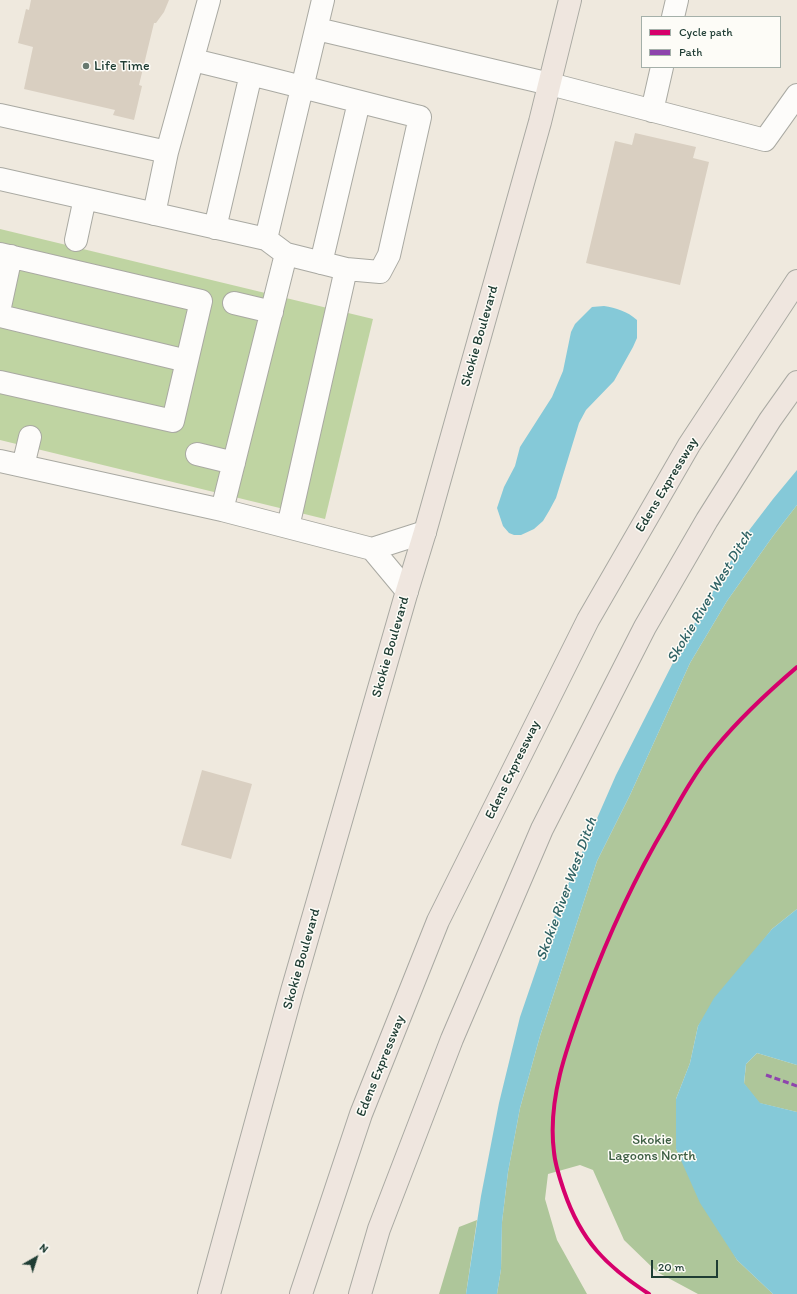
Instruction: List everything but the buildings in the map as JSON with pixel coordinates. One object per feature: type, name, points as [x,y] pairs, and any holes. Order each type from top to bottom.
[{"type":"main road","name":"Skokie Boulevard","points":[[209,1294],[292,991],[425,532],[550,84],[570,0]]},
{"type":"main road","name":"Edens Expressway","points":[[301,1294],[361,1114],[438,921],[588,620],[690,445],[797,282]]},
{"type":"main road","points":[[360,1294],[379,1229],[452,1039],[542,829],[645,627],[707,520],[770,420],[797,382]]},
{"type":"lane","points":[[154,214],[167,152],[209,0]]},
{"type":"lane","points":[[266,240],[323,0]]},
{"type":"lane","points":[[674,16],[677,0]]},
{"type":"lane","points":[[317,29],[550,84],[765,140],[797,95]]},
{"type":"lane","points":[[0,179],[266,240],[286,254],[321,263],[346,269],[380,272],[389,254],[420,117],[302,86],[193,60]]},
{"type":"lane","points":[[652,111],[662,68]]},
{"type":"lane","points":[[215,228],[252,74]]},
{"type":"lane","points":[[321,263],[359,102]]},
{"type":"lane","points":[[0,115],[167,152]]},
{"type":"lane","points":[[76,240],[85,198]]},
{"type":"lane","points":[[222,510],[286,254]]},
{"type":"lane","points":[[0,307],[6,255],[201,301],[173,421],[0,382]]},
{"type":"lane","points":[[288,527],[346,269]]},
{"type":"lane","points":[[234,303],[272,312]]},
{"type":"lane","points":[[0,316],[187,361]]},
{"type":"lane","points":[[23,466],[30,437]]},
{"type":"lane","points":[[197,454],[234,463]]},
{"type":"lane","points":[[0,461],[222,510],[372,549],[425,532]]},
{"type":"lane","points":[[372,549],[407,591]]},
{"type":"green space","points":[[0,229],[373,319],[325,519],[0,440]]},
{"type":"green space","name":"Skokie Lagoons North","points":[[797,505],[797,909],[772,929],[698,1026],[690,1063],[676,1099],[676,1149],[737,1260],[773,1294],[698,1294],[657,1272],[624,1240],[593,1170],[580,1165],[548,1174],[545,1199],[557,1240],[587,1294],[497,1294],[501,1269],[502,1222],[508,1172],[520,1108],[540,1036],[597,861],[630,795],[690,663],[727,601]]},
{"type":"green space","points":[[757,1053],[797,1065],[797,1112],[759,1103],[744,1084],[746,1064]]},
{"type":"green space","points":[[477,1220],[466,1294],[439,1294],[459,1227]]},
{"type":"water","points":[[604,306],[621,310],[637,320],[637,338],[614,381],[586,410],[579,423],[556,498],[543,521],[534,529],[521,535],[509,533],[503,526],[497,508],[504,487],[515,466],[520,447],[552,397],[563,371],[571,332],[575,324],[592,307]]},
{"type":"water","name":"Skokie River West Ditch","points":[[797,470],[797,505],[727,601],[690,663],[630,795],[597,861],[540,1036],[520,1108],[508,1172],[502,1222],[501,1269],[497,1294],[466,1294],[481,1196],[499,1103],[520,1017],[556,912],[616,775],[682,645],[747,533]]},
{"type":"water","points":[[797,909],[797,1065],[757,1053],[746,1064],[744,1083],[760,1103],[797,1112],[797,1294],[773,1294],[737,1260],[700,1203],[676,1149],[676,1099],[690,1063],[698,1026],[714,998],[772,929]]},
{"type":"marked path","points":[[766,1075],[797,1086]]},
{"type":"cycle path","points":[[649,1294],[620,1273],[597,1251],[578,1224],[571,1209],[555,1162],[553,1132],[556,1092],[566,1052],[594,973],[632,887],[654,845],[695,775],[709,756],[734,726],[797,667]]},
{"type":"place","name":"Life Time","points":[[86,66]]}]
